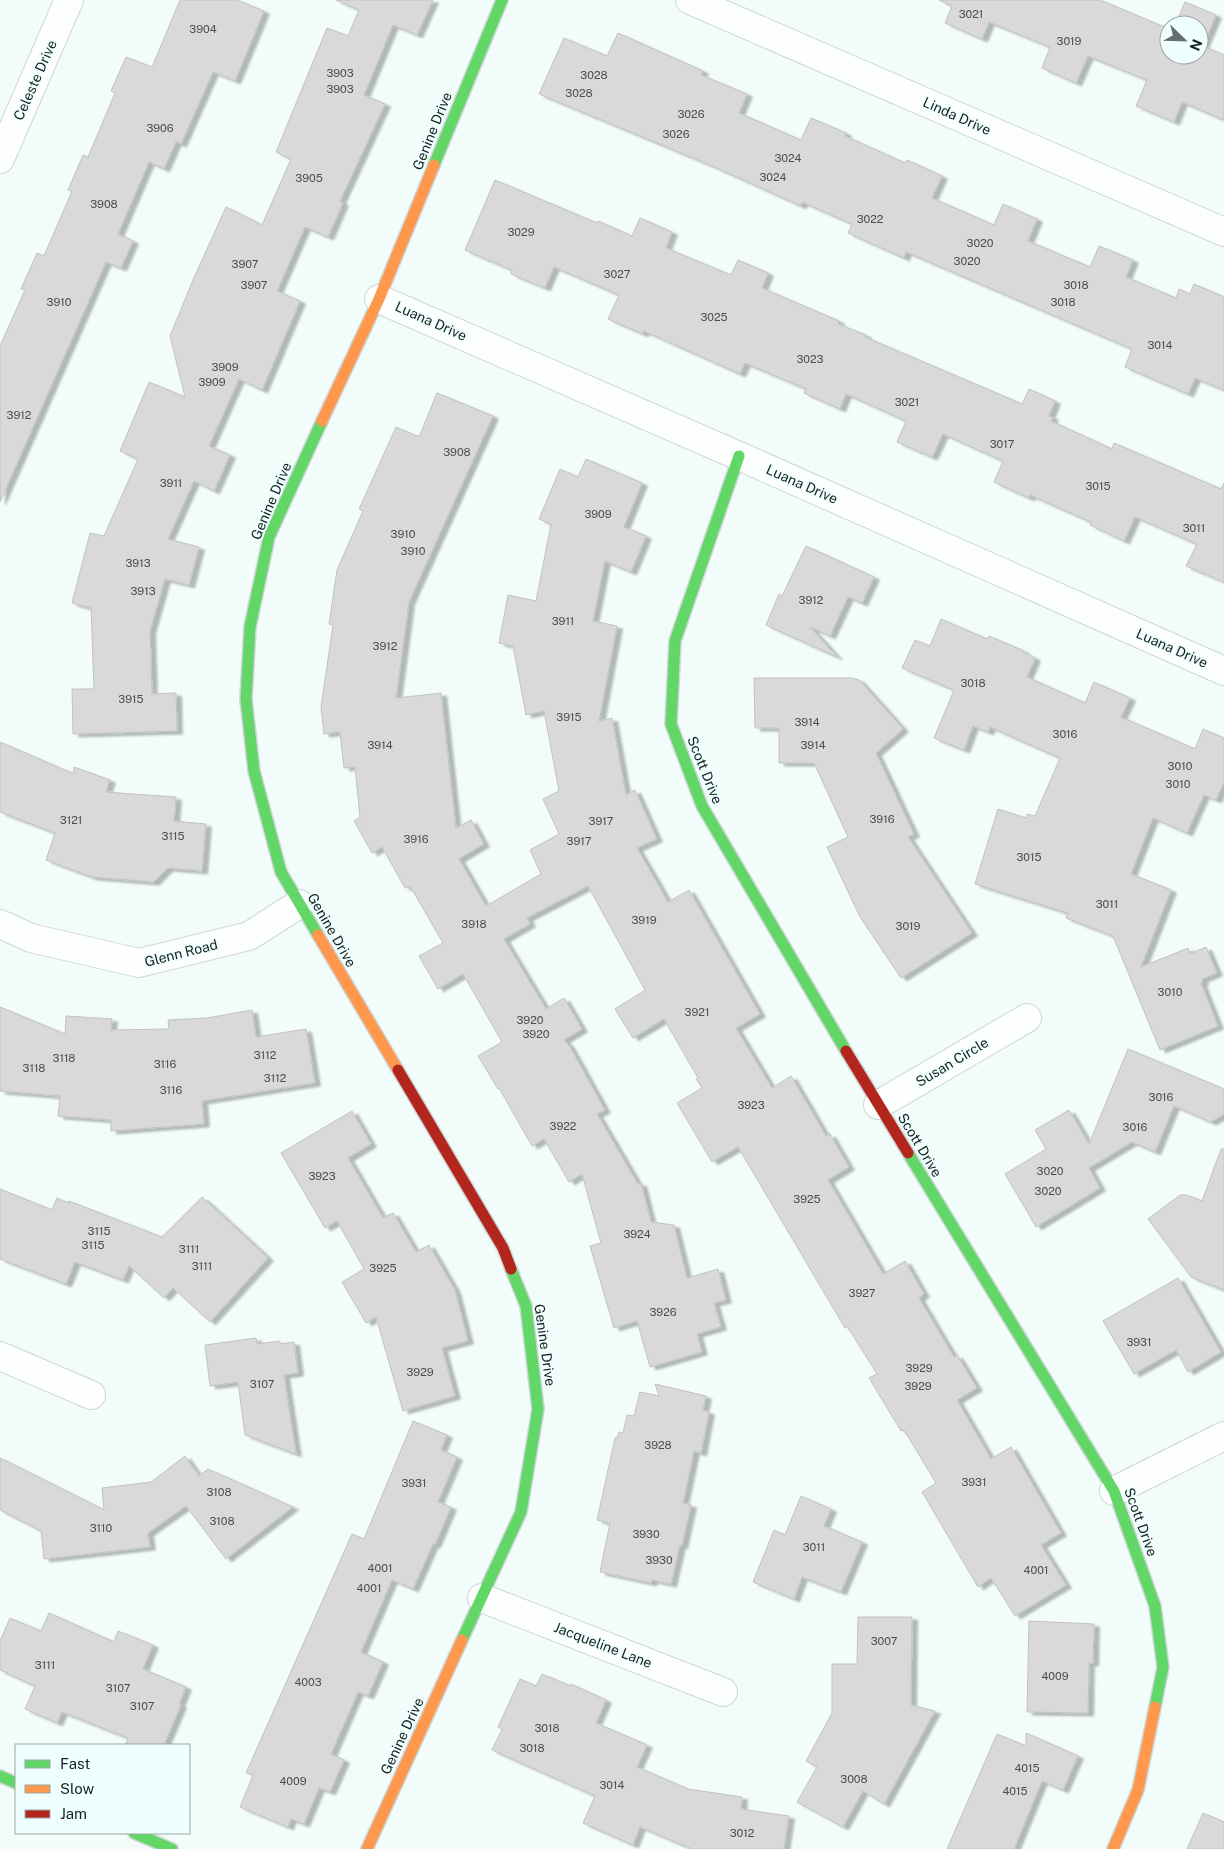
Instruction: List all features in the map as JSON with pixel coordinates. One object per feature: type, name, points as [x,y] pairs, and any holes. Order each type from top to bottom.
[{"type":"street","name":"Celeste Drive","points":[[0,159],[70,0]]},
{"type":"street","name":"Genine Drive","points":[[367,1849],[521,1512],[538,1409],[526,1306],[502,1248],[281,872],[254,771],[246,699],[250,627],[269,537],[379,299],[502,0]]},
{"type":"street","name":"Linda Drive","points":[[690,0],[1224,232]]},
{"type":"street","name":"Luana Drive","points":[[379,299],[1224,671]]},
{"type":"street","name":"Scott Drive","points":[[739,456],[675,640],[671,724],[702,806],[878,1106],[1114,1491],[1155,1606],[1164,1667],[1138,1790],[1113,1849]]},
{"type":"street","name":"Glenn Road","points":[[0,924],[31,938],[139,963],[249,936],[299,904]]},
{"type":"street","name":"Susan Circle","points":[[878,1106],[1026,1018]]},
{"type":"street","points":[[0,1356],[91,1395]]},
{"type":"street","points":[[1114,1491],[1224,1436]]},
{"type":"street","name":"Jacqueline Lane","points":[[482,1598],[723,1692]]},
{"type":"street","points":[[136,1834],[172,1849]]},
{"type":"building","points":[[180,0],[237,0],[264,11],[235,81],[213,72],[181,144],[176,142],[164,169],[149,162],[118,234],[133,241],[121,268],[106,262],[0,502],[0,346],[25,290],[21,289],[37,253],[44,256],[72,191],[68,190],[83,155],[88,157],[115,93],[111,91],[126,57],[152,67]]},
{"type":"building","points":[[336,0],[433,0],[417,35],[393,25],[364,95],[385,104],[340,201],[343,203],[328,237],[305,227],[277,291],[300,301],[262,390],[239,379],[209,446],[230,455],[214,491],[194,481],[168,539],[199,547],[189,585],[165,579],[150,631],[152,694],[176,693],[177,731],[73,734],[72,689],[94,689],[91,608],[72,603],[90,533],[104,536],[138,459],[120,451],[149,382],[185,397],[170,336],[226,207],[262,225],[291,159],[276,152],[327,28],[348,36],[359,10]]},
{"type":"building","points":[[939,0],[1100,0],[1159,25],[1159,65],[1209,65],[1209,49],[1224,55],[1224,120],[1182,102],[1174,122],[1136,106],[1147,80],[1088,56],[1076,83],[1042,68],[1050,47],[989,22],[982,39],[945,23],[952,6]]},
{"type":"building","points":[[1185,2],[1216,15],[1209,32],[1209,15],[1179,15]]},
{"type":"building","points":[[618,33],[703,71],[701,75],[747,94],[739,113],[801,140],[811,118],[846,133],[845,136],[905,163],[907,160],[942,176],[932,198],[994,225],[1003,204],[1037,219],[1028,241],[1090,267],[1099,246],[1133,260],[1126,277],[1176,298],[1179,289],[1190,294],[1194,284],[1224,297],[1224,390],[1195,378],[1188,394],[1125,367],[1132,349],[906,252],[904,258],[848,233],[852,224],[802,202],[801,206],[710,165],[539,94],[564,38],[607,56]]},
{"type":"building","points":[[495,180],[632,236],[640,218],[672,232],[666,248],[731,275],[738,260],[768,273],[762,288],[839,321],[838,324],[866,335],[865,337],[1022,404],[1029,389],[1055,401],[1049,416],[1053,417],[1051,421],[1112,449],[1114,443],[1221,489],[1224,483],[1224,582],[1186,566],[1197,544],[1135,517],[1124,541],[1090,525],[1091,522],[1030,495],[1029,498],[994,482],[1003,461],[943,434],[932,457],[897,442],[906,421],[846,394],[840,409],[804,393],[806,389],[745,363],[740,374],[644,331],[643,334],[608,319],[619,295],[554,267],[545,288],[511,274],[512,270],[465,250]]},
{"type":"building","points":[[437,393],[493,416],[409,602],[396,698],[441,693],[456,828],[471,820],[484,844],[459,859],[486,906],[541,874],[530,850],[559,834],[543,799],[559,791],[544,711],[526,715],[513,646],[499,643],[508,595],[536,601],[551,524],[539,519],[560,469],[578,477],[586,459],[642,483],[624,527],[646,536],[631,572],[605,561],[593,621],[617,626],[599,721],[612,718],[626,795],[635,790],[657,839],[637,848],[668,902],[689,890],[760,1014],[736,1028],[772,1088],[791,1076],[826,1136],[830,1134],[849,1167],[828,1180],[883,1274],[905,1261],[924,1294],[919,1298],[954,1357],[957,1355],[977,1388],[957,1400],[991,1459],[1011,1447],[1061,1533],[1041,1545],[1066,1585],[1015,1616],[991,1578],[978,1587],[922,1492],[936,1483],[904,1430],[901,1431],[869,1378],[877,1374],[847,1326],[845,1328],[738,1147],[712,1162],[677,1103],[702,1088],[664,1019],[633,1038],[615,1009],[645,990],[588,886],[527,918],[530,924],[504,939],[546,1009],[564,998],[582,1029],[564,1040],[569,1045],[605,1110],[597,1114],[638,1184],[641,1183],[651,1222],[674,1225],[687,1278],[718,1269],[726,1300],[714,1303],[721,1327],[697,1334],[702,1352],[650,1367],[637,1321],[614,1328],[590,1246],[601,1243],[582,1174],[569,1182],[544,1139],[532,1146],[499,1088],[478,1056],[502,1042],[463,974],[438,989],[419,956],[443,943],[410,886],[405,888],[382,847],[372,853],[354,821],[360,817],[355,767],[344,768],[340,732],[324,734],[321,707],[333,625],[329,624],[337,570],[363,511],[359,509],[396,427],[419,437]]},
{"type":"building","points":[[806,546],[874,577],[862,603],[848,597],[830,636],[810,627],[837,657],[766,625],[779,594],[782,596]]},
{"type":"building","points":[[941,619],[987,639],[989,636],[1024,651],[1035,658],[1027,677],[1085,703],[1094,682],[1130,698],[1121,717],[1195,749],[1203,729],[1224,738],[1224,782],[1216,800],[1204,795],[1187,833],[1153,818],[1131,874],[1171,890],[1141,967],[1188,948],[1190,954],[1206,947],[1217,973],[1202,979],[1203,982],[1201,983],[1218,1026],[1160,1050],[1113,936],[1066,918],[1068,913],[975,884],[998,809],[1026,818],[1027,814],[1035,816],[1060,758],[990,727],[988,732],[973,726],[964,750],[934,738],[954,690],[902,668],[915,640],[930,646]]},
{"type":"building","points":[[754,678],[852,678],[859,680],[903,729],[876,753],[914,834],[908,837],[972,933],[901,978],[860,917],[827,847],[848,837],[814,763],[779,763],[779,728],[755,728]]},
{"type":"building","points":[[0,742],[74,774],[74,767],[110,780],[106,792],[176,797],[174,821],[206,824],[202,871],[168,868],[154,882],[92,877],[46,860],[55,833],[0,812]]},
{"type":"building","points":[[0,1007],[65,1034],[66,1016],[112,1019],[111,1030],[169,1029],[168,1020],[207,1018],[252,1010],[256,1037],[306,1029],[315,1083],[202,1101],[204,1124],[111,1131],[111,1120],[58,1116],[60,1096],[0,1091]]},
{"type":"building","points":[[1128,1049],[1224,1089],[1224,1114],[1211,1122],[1174,1106],[1155,1152],[1132,1142],[1089,1168],[1100,1188],[1036,1227],[1005,1174],[1046,1149],[1035,1130],[1069,1110],[1089,1144]]},
{"type":"building","points":[[352,1111],[371,1144],[348,1158],[383,1218],[393,1213],[416,1252],[429,1245],[455,1290],[468,1341],[442,1348],[455,1396],[403,1411],[376,1317],[366,1323],[342,1282],[364,1269],[337,1221],[325,1228],[281,1153]]},
{"type":"building","points":[[1221,1149],[1224,1149],[1224,1290],[1191,1277],[1148,1219],[1180,1195],[1187,1195],[1202,1201]]},
{"type":"building","points":[[0,1189],[52,1210],[57,1198],[69,1203],[69,1201],[162,1237],[202,1197],[268,1258],[210,1322],[173,1288],[164,1298],[129,1266],[123,1280],[75,1262],[66,1284],[0,1259]]},
{"type":"building","points":[[1178,1278],[1221,1352],[1188,1372],[1176,1350],[1134,1374],[1103,1321]]},
{"type":"building","points":[[256,1338],[257,1344],[280,1341],[280,1344],[294,1342],[298,1373],[284,1375],[296,1454],[245,1435],[238,1382],[210,1386],[205,1345]]},
{"type":"building","points":[[655,1384],[706,1396],[703,1410],[709,1412],[701,1453],[694,1451],[683,1503],[691,1505],[671,1584],[652,1580],[651,1583],[600,1572],[610,1523],[597,1520],[615,1438],[617,1438],[619,1432],[623,1433],[627,1415],[634,1416],[640,1392],[659,1396]]},
{"type":"building","points":[[413,1421],[447,1435],[441,1450],[457,1457],[438,1502],[451,1507],[413,1589],[392,1580],[361,1652],[383,1662],[368,1696],[358,1692],[331,1754],[344,1760],[330,1792],[319,1788],[304,1824],[291,1819],[288,1827],[240,1807],[253,1775],[246,1773],[352,1534],[364,1539]]},
{"type":"building","points":[[185,1456],[199,1476],[208,1469],[293,1507],[226,1559],[186,1506],[148,1533],[150,1547],[44,1559],[41,1531],[0,1510],[0,1458],[104,1510],[102,1488],[151,1482]]},
{"type":"building","points":[[801,1496],[831,1509],[824,1526],[862,1542],[841,1592],[802,1577],[794,1599],[753,1582],[774,1530],[785,1535]]},
{"type":"building","points":[[49,1613],[114,1642],[118,1631],[153,1645],[143,1669],[186,1687],[179,1704],[181,1705],[164,1744],[125,1744],[128,1738],[62,1712],[57,1723],[25,1709],[35,1686],[0,1670],[0,1641],[10,1618],[41,1631]]},
{"type":"building","points":[[858,1617],[912,1617],[911,1705],[935,1711],[884,1804],[863,1791],[843,1827],[797,1802],[817,1767],[806,1761],[832,1713],[832,1664],[857,1664]]},
{"type":"building","points":[[1029,1621],[1094,1624],[1093,1663],[1089,1663],[1088,1713],[1027,1712]]},
{"type":"building","points":[[542,1674],[571,1686],[571,1684],[606,1700],[596,1723],[647,1745],[637,1767],[688,1789],[742,1797],[741,1809],[789,1816],[784,1849],[692,1849],[640,1827],[633,1845],[583,1823],[595,1796],[492,1750],[502,1729],[498,1727],[520,1679],[536,1686]]},
{"type":"building","points":[[1026,1733],[1078,1756],[1063,1790],[1042,1781],[1014,1849],[947,1849],[997,1734],[1026,1746]]},
{"type":"building","points":[[1203,1813],[1224,1822],[1224,1849],[1187,1849]]},
{"type":"traffic: fast","points":[[434,165],[502,0]]},
{"type":"traffic: fast","points":[[318,935],[281,872],[254,771],[246,699],[250,627],[269,537],[322,421]]},
{"type":"traffic: fast","points":[[739,456],[675,641],[671,724],[702,806],[846,1051]]},
{"type":"traffic: fast","points":[[908,1153],[1114,1491],[1155,1606],[1163,1667],[1155,1707]]},
{"type":"traffic: fast","points":[[462,1640],[521,1512],[538,1409],[526,1306],[511,1269]]},
{"type":"traffic: fast","points":[[0,1776],[15,1783]]},
{"type":"traffic: fast","points":[[136,1834],[172,1849]]},
{"type":"traffic: slow","points":[[322,421],[379,299],[434,165]]},
{"type":"traffic: slow","points":[[318,935],[398,1070]]},
{"type":"traffic: slow","points":[[367,1849],[462,1640]]},
{"type":"traffic: slow","points":[[1113,1849],[1138,1790],[1155,1707]]},
{"type":"traffic: jam","points":[[846,1051],[908,1153]]},
{"type":"traffic: jam","points":[[398,1070],[503,1248],[511,1269]]}]
